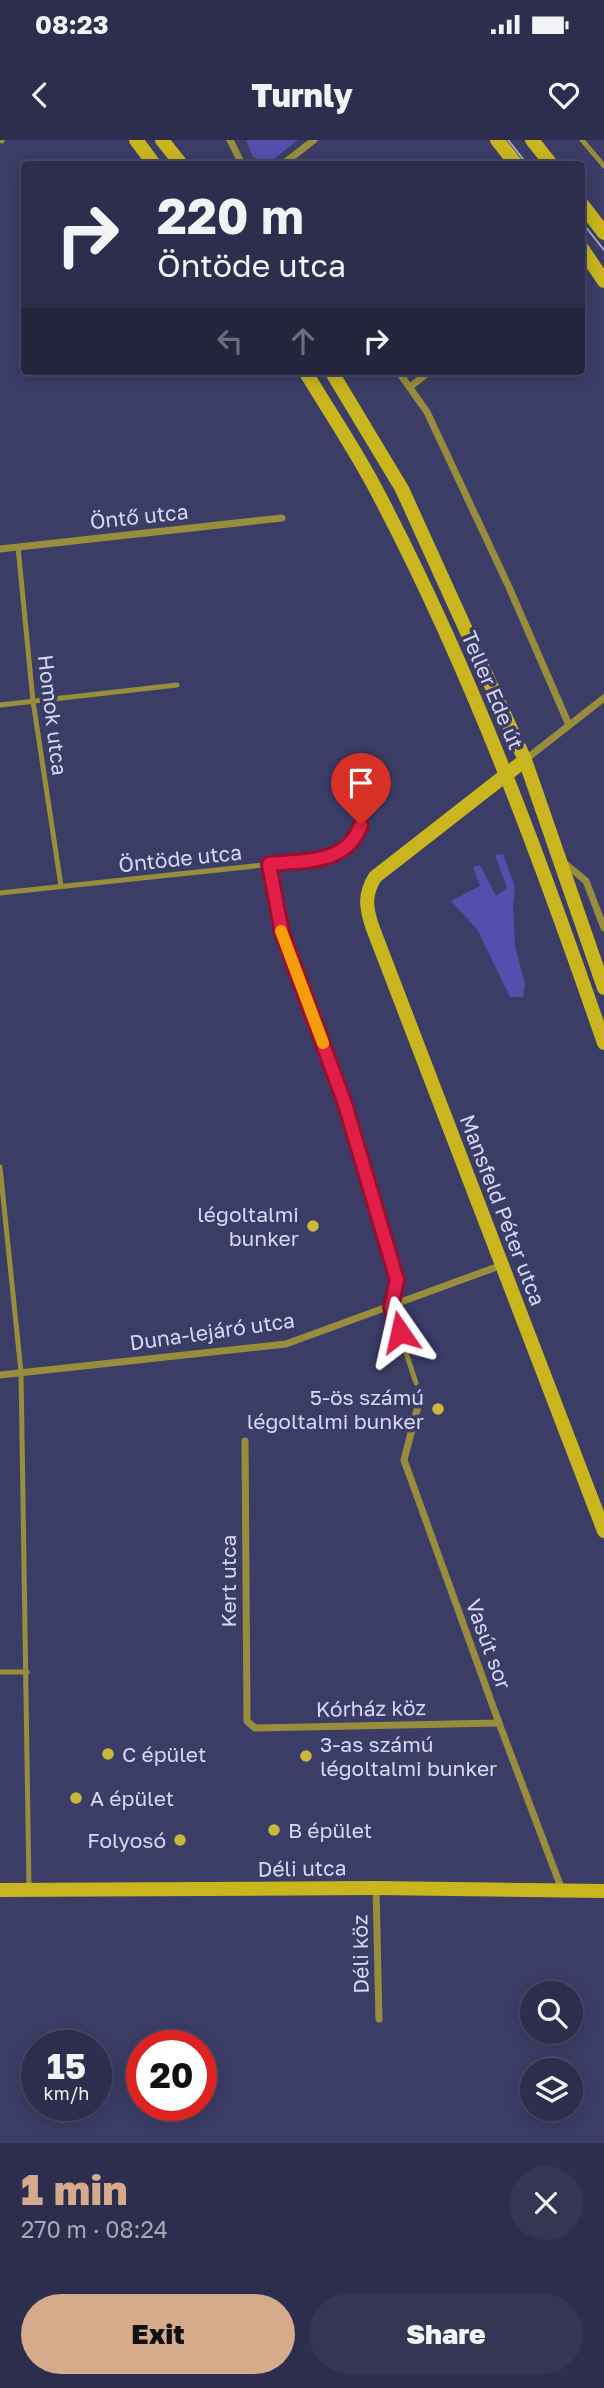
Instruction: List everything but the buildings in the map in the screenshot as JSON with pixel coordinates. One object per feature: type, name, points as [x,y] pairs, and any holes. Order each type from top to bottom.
[{"type":"street","points":[[136,140],[152,161]]},
{"type":"street","points":[[162,140],[179,161]]},
{"type":"street","points":[[230,140],[240,161]]},
{"type":"street","points":[[287,161],[314,140]]},
{"type":"street","points":[[497,140],[514,161]]},
{"type":"street","points":[[532,140],[549,161]]},
{"type":"street","points":[[585,208],[603,231]]},
{"type":"street","points":[[585,253],[604,281]]},
{"type":"street","name":"Teller Ede út","points":[[307,375],[380,496],[452,643],[560,915],[604,1044]]},
{"type":"street","name":"Teller Ede út","points":[[333,375],[402,489],[525,760],[604,988]]},
{"type":"street","points":[[401,375],[427,412],[503,573],[569,725]]},
{"type":"street","points":[[410,387],[425,375]]},
{"type":"street","name":"Öntő utca","points":[[0,549],[282,518]]},
{"type":"street","points":[[506,775],[604,698]]},
{"type":"street","name":"Mansfeld Péter utca","points":[[506,775],[375,877],[367,891],[366,904],[372,926],[604,1531]]},
{"type":"street","points":[[559,859],[586,881],[604,928]]},
{"type":"street","name":"Duna-lejáró utca","points":[[0,1375],[286,1343],[502,1265]]},
{"type":"street","name":"Vasút sor","points":[[418,1406],[404,1460],[562,1891]]},
{"type":"street","name":"Kert utca","points":[[245,1441],[247,1721]]},
{"type":"street","name":"Kórház köz","points":[[247,1721],[255,1728],[499,1723]]},
{"type":"street","name":"Déli utca","points":[[0,1890],[376,1888],[604,1891]]},
{"type":"street","name":"Déli köz","points":[[376,1888],[379,2020]]},
{"type":"lane","points":[[582,140],[604,166]]},
{"type":"lane","name":"Homok utca","points":[[18,547],[33,701],[61,887]]},
{"type":"lane","points":[[0,705],[177,685]]},
{"type":"lane","name":"Öntöde utca","points":[[0,893],[321,859],[342,852],[356,840],[361,825],[357,797]]},
{"type":"lane","points":[[269,864],[282,933],[345,1104],[397,1280],[391,1307],[416,1383]]},
{"type":"lane","points":[[0,1167],[22,1372],[29,1890]]},
{"type":"lane","points":[[0,1672],[27,1672]]},
{"type":"shaded area","points":[[246,140],[298,140],[275,158],[262,161],[253,157]]},
{"type":"shaded area","points":[[503,854],[515,887],[515,946],[525,984],[523,997],[510,997],[477,929],[451,901],[480,886],[473,867],[480,865],[496,896],[507,888],[495,855]]},
{"type":"tram line","points":[[508,140],[525,161]]},
{"type":"tram line","points":[[585,226],[604,250]]},
{"type":"slow traffic","points":[[281,931],[323,1043]]},
{"type":"place","name":"légoltalmi bunker","points":[[313,1226]]},
{"type":"place","name":"5-ös számú légoltalmi bunker","points":[[438,1409]]},
{"type":"place","name":"C épület","points":[[108,1754]]},
{"type":"place","name":"3-as számú légoltalmi bunker","points":[[306,1756]]},
{"type":"place","name":"A épület","points":[[76,1798]]},
{"type":"place","name":"B épület","points":[[274,1830]]},
{"type":"place","name":"Folyosó","points":[[180,1840]]},
{"type":"route","points":[[361,825],[356,840],[342,852],[321,859],[269,864],[282,933],[345,1104],[397,1280],[391,1307],[400,1332]]}]
